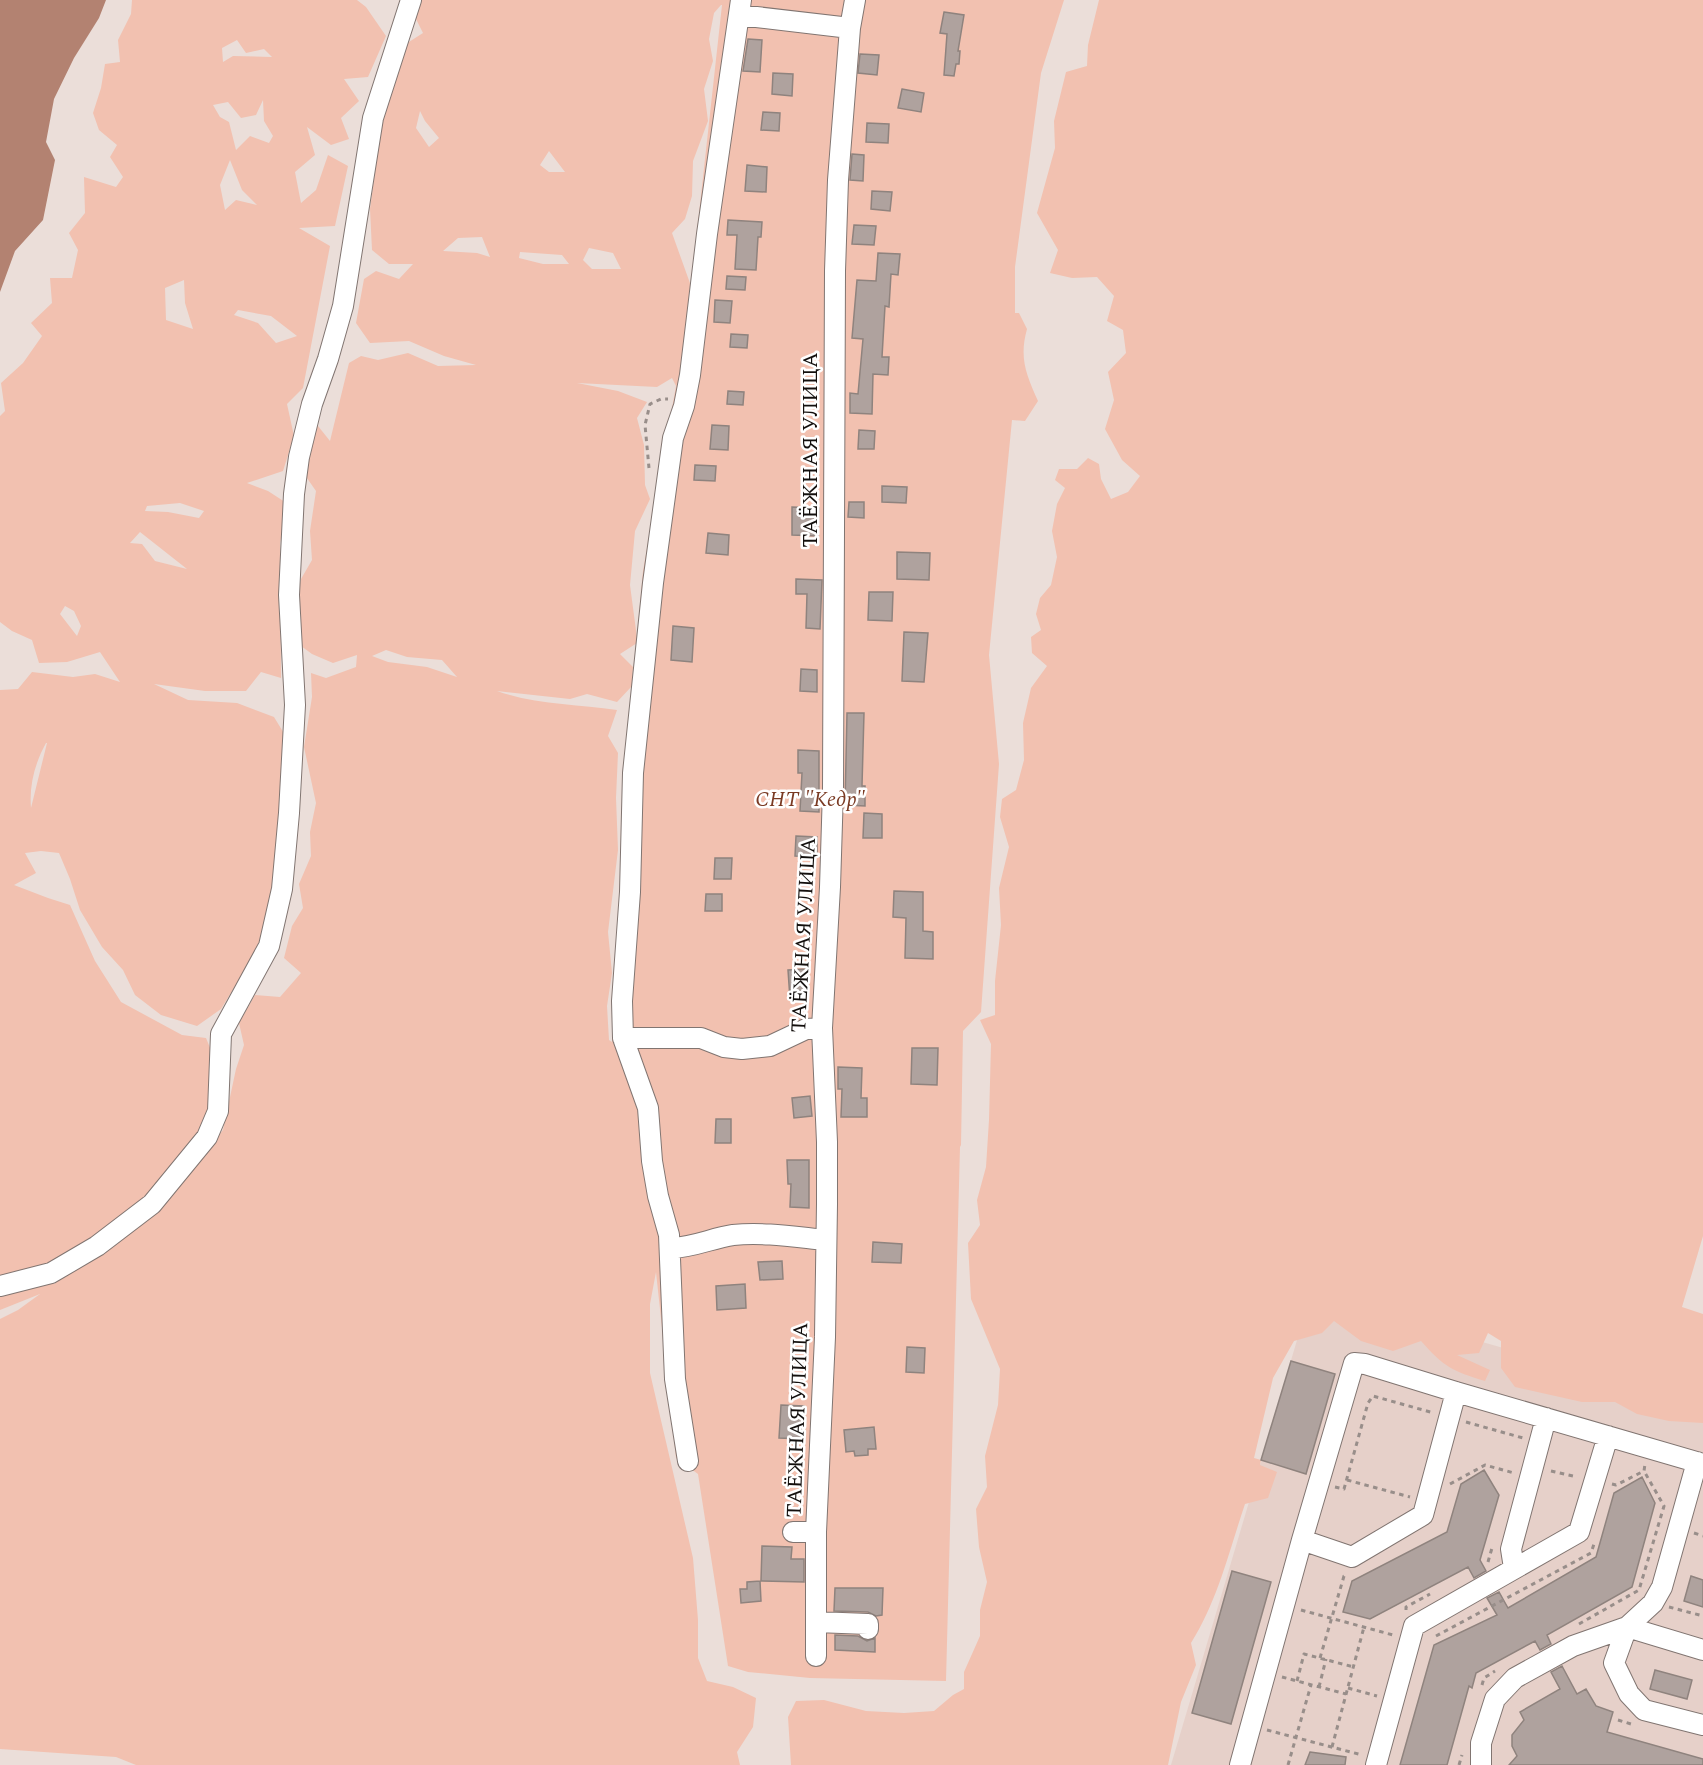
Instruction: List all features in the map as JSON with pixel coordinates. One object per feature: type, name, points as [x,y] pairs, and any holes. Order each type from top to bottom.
[{"type":"street","points":[[0,1286],[51,1273],[97,1246],[152,1204],[207,1137],[218,1112],[221,1034],[269,946],[282,889],[295,705],[289,595],[294,494],[299,456],[312,404],[343,306],[373,118],[411,0]]},
{"type":"street","name":"ТАЁЖНАЯ УЛИЦА","points":[[816,1656],[816,1532],[825,1337],[827,1142],[822,1028],[833,822],[835,589],[833,352],[838,180],[850,28],[855,0]]},
{"type":"street","points":[[688,1461],[675,1379],[669,1235],[657,1196],[648,1108],[623,1038],[622,1001],[630,892],[633,773],[653,583],[673,438],[684,406],[690,375],[707,234],[740,8],[850,28]]},
{"type":"street","points":[[623,1038],[701,1038],[724,1047],[742,1049],[770,1046],[806,1029],[822,1028]]},
{"type":"street","points":[[670,1248],[684,1248],[731,1235],[756,1233],[826,1240]]},
{"type":"street","points":[[1240,1765],[1354,1363],[1365,1364],[1700,1463],[1662,1587],[1653,1603],[1627,1627],[1573,1646],[1515,1678],[1495,1699],[1482,1743],[1481,1765]]},
{"type":"street","points":[[1302,1540],[1352,1557],[1424,1515],[1441,1417],[1456,1392]]},
{"type":"street","points":[[1514,1569],[1511,1550],[1546,1418]]},
{"type":"street","points":[[1376,1762],[1413,1626],[1579,1532],[1608,1436]]},
{"type":"street","points":[[793,1532],[816,1532]]},
{"type":"street","points":[[816,1622],[868,1624],[868,1629]]},
{"type":"street","points":[[1627,1627],[1703,1650]]},
{"type":"street","points":[[1627,1627],[1614,1663],[1629,1694],[1644,1710],[1703,1725]]},
{"type":"path","points":[[1330,1486],[1344,1489],[1368,1402],[1373,1396],[1441,1417],[1540,1441]]},
{"type":"path","points":[[1445,1487],[1485,1465],[1514,1473]]},
{"type":"path","points":[[1577,1625],[1639,1590],[1664,1506],[1644,1471]]},
{"type":"path","points":[[1347,1480],[1414,1498]]},
{"type":"path","points":[[1610,1488],[1616,1485]]},
{"type":"path","points":[[1430,1640],[1592,1553],[1598,1532]]},
{"type":"path","points":[[1653,1603],[1703,1616]]},
{"type":"path","points":[[1284,1606],[1410,1639]]},
{"type":"path","points":[[1332,1747],[1364,1627]]},
{"type":"path","points":[[1297,1681],[1304,1654],[1353,1667]]},
{"type":"path","points":[[1319,1687],[1326,1659]]},
{"type":"path","points":[[1481,1689],[1484,1678],[1505,1666]]},
{"type":"path","points":[[1280,1677],[1346,1694]]},
{"type":"path","points":[[1288,1765],[1311,1685]]},
{"type":"path","points":[[1348,1688],[1393,1700]]},
{"type":"path","points":[[1267,1729],[1376,1762]]},
{"type":"path","points":[[1460,1765],[1463,1754]]},
{"type":"shaded area","points":[[0,0],[106,0],[99,18],[74,58],[54,99],[46,142],[55,160],[43,220],[15,251],[0,292]]},
{"type":"shaded area","points":[[1311,1293],[1703,1405],[1703,1765],[1171,1765]]},
{"type":"green space","name":"СНТ \"Кедр\"","points":[[132,0],[357,0],[366,7],[386,36],[368,77],[344,79],[359,101],[341,118],[349,139],[331,145],[307,127],[315,155],[295,172],[301,203],[316,190],[328,155],[348,166],[335,226],[299,228],[330,246],[303,388],[287,404],[294,436],[283,471],[247,483],[268,491],[288,504],[280,543],[281,678],[261,672],[246,691],[205,691],[154,684],[188,700],[237,703],[274,717],[288,740],[280,887],[265,937],[221,1009],[197,1026],[161,1015],[135,995],[123,970],[102,947],[80,910],[59,853],[41,851],[25,853],[36,873],[14,885],[70,905],[95,961],[121,1002],[182,1035],[206,1038],[213,1055],[205,1152],[223,1130],[236,1069],[244,1045],[239,1023],[255,995],[280,997],[301,973],[284,958],[292,926],[303,908],[299,884],[311,856],[310,832],[316,803],[304,747],[312,697],[311,673],[326,678],[356,667],[357,655],[333,663],[312,654],[297,643],[294,608],[301,579],[312,560],[310,531],[316,491],[302,471],[314,421],[330,441],[349,363],[361,356],[378,360],[408,353],[438,366],[476,365],[444,356],[409,341],[370,343],[356,323],[364,279],[376,271],[399,279],[413,264],[389,264],[372,250],[370,209],[383,113],[401,47],[423,33],[415,17],[420,0],[1064,0],[1041,73],[1015,267],[1015,313],[1019,313],[1027,329],[1024,349],[1025,366],[1038,401],[1025,421],[1012,420],[989,655],[999,764],[981,1012],[963,1031],[946,1681],[810,1678],[748,1672],[728,1666],[698,1474],[676,1458],[656,1272],[650,1304],[650,1373],[693,1558],[698,1620],[698,1658],[707,1681],[733,1687],[756,1698],[753,1727],[737,1752],[740,1765],[136,1765],[116,1757],[0,1749],[0,1319],[18,1310],[40,1294],[0,1310],[0,690],[18,689],[32,672],[73,677],[95,674],[120,682],[100,652],[67,662],[39,663],[32,640],[12,631],[0,622],[0,416],[5,411],[1,383],[23,363],[42,336],[31,323],[52,303],[50,278],[72,278],[78,250],[69,233],[85,213],[84,177],[116,187],[123,177],[110,157],[117,145],[99,130],[93,113],[101,88],[105,64],[120,62],[118,40],[131,14]],"holes":[[[722,5],[691,286],[672,233],[685,219],[692,196],[693,161],[708,121],[704,89],[713,61],[709,39],[714,13]],[[237,40],[246,53],[264,49],[272,57],[233,56],[223,62],[222,48]],[[263,100],[264,121],[273,136],[269,143],[250,136],[236,150],[229,122],[220,117],[213,105],[228,102],[241,118],[256,115]],[[420,111],[439,138],[429,147],[416,128]],[[549,151],[565,172],[549,172],[540,165]],[[230,160],[242,190],[257,205],[236,200],[225,210],[220,185]],[[482,237],[490,257],[477,253],[443,251],[458,238]],[[589,248],[613,253],[621,269],[592,269],[583,260]],[[520,252],[562,255],[569,264],[543,264],[519,258]],[[184,280],[185,303],[193,329],[166,320],[165,288]],[[238,310],[271,316],[297,336],[276,343],[258,323],[234,315]],[[672,378],[676,386],[643,571],[637,638],[630,585],[635,531],[650,499],[645,485],[644,445],[637,418],[647,402],[618,391],[577,383],[657,387]],[[180,503],[204,511],[199,518],[168,512],[145,511],[147,506]],[[140,532],[187,569],[155,561],[142,544],[130,543]],[[65,606],[74,611],[81,626],[77,636],[60,614]],[[637,643],[625,790],[612,1042],[609,1040],[607,1006],[612,973],[608,932],[618,850],[616,798],[618,753],[608,736],[617,710],[542,702],[497,691],[570,699],[587,694],[617,702],[632,686],[633,667],[620,654]],[[386,650],[407,657],[442,660],[457,677],[427,667],[388,662],[372,656]],[[47,743],[31,808],[31,791],[34,774]],[[119,1237],[54,1284],[55,1275]]]},
{"type":"green space","points":[[1099,0],[1703,0],[1703,1236],[1682,1307],[1703,1314],[1703,1423],[1669,1421],[1637,1414],[1615,1402],[1582,1402],[1515,1387],[1501,1368],[1501,1341],[1488,1333],[1479,1353],[1457,1355],[1490,1370],[1485,1381],[1449,1367],[1421,1341],[1393,1351],[1361,1341],[1334,1321],[1322,1333],[1294,1341],[1273,1378],[1254,1458],[1261,1460],[1260,1465],[1277,1472],[1268,1498],[1245,1504],[1216,1593],[1191,1643],[1196,1665],[1181,1702],[1168,1765],[791,1765],[788,1717],[796,1701],[824,1700],[866,1711],[904,1713],[934,1711],[964,1689],[964,1672],[980,1636],[980,1610],[987,1582],[979,1547],[976,1509],[987,1487],[985,1456],[998,1405],[1000,1369],[971,1299],[968,1243],[980,1225],[977,1200],[986,1167],[991,1044],[980,1020],[995,1015],[995,981],[1001,925],[999,888],[1009,847],[1000,817],[1002,799],[1016,790],[1024,760],[1023,723],[1031,688],[1047,666],[1032,653],[1031,637],[1041,630],[1036,614],[1040,598],[1051,585],[1057,557],[1052,531],[1057,504],[1065,488],[1055,480],[1059,469],[1077,469],[1088,458],[1099,464],[1101,479],[1111,499],[1128,492],[1140,476],[1122,460],[1105,429],[1114,400],[1108,372],[1126,353],[1123,330],[1107,321],[1114,296],[1097,277],[1072,278],[1050,273],[1058,250],[1037,213],[1055,148],[1054,121],[1066,72],[1087,66],[1088,45]]},
{"type":"building","points":[[944,12],[964,15],[958,51],[960,51],[959,64],[956,64],[954,76],[944,75],[947,34],[940,33]]},
{"type":"building","points":[[748,39],[762,40],[760,72],[743,71]]},
{"type":"building","points":[[860,54],[879,55],[877,75],[858,73]]},
{"type":"building","points":[[773,73],[793,74],[792,96],[772,94]]},
{"type":"building","points":[[902,89],[924,93],[921,112],[898,108]]},
{"type":"building","points":[[763,112],[780,113],[779,131],[761,130]]},
{"type":"building","points":[[867,123],[889,124],[888,143],[866,142]]},
{"type":"building","points":[[852,154],[864,155],[863,181],[850,180]]},
{"type":"building","points":[[747,165],[767,167],[766,192],[745,191]]},
{"type":"building","points":[[872,191],[892,192],[890,211],[871,209]]},
{"type":"building","points":[[728,220],[762,222],[761,237],[758,237],[756,270],[735,269],[737,235],[727,235]]},
{"type":"building","points":[[854,225],[876,226],[874,245],[852,244]]},
{"type":"building","points":[[878,253],[900,254],[898,275],[891,274],[889,307],[885,306],[882,357],[889,357],[888,375],[873,374],[872,414],[850,413],[850,393],[858,394],[863,339],[852,338],[857,280],[876,281]]},
{"type":"building","points":[[727,276],[746,277],[745,290],[726,289]]},
{"type":"building","points":[[715,300],[732,301],[730,323],[714,322]]},
{"type":"building","points":[[731,334],[748,335],[747,348],[730,347]]},
{"type":"building","points":[[728,391],[744,392],[743,405],[727,404]]},
{"type":"building","points":[[712,425],[729,426],[728,450],[710,449]]},
{"type":"building","points":[[859,430],[875,431],[874,449],[858,449]]},
{"type":"building","points":[[695,465],[716,466],[715,481],[694,480]]},
{"type":"building","points":[[882,486],[907,487],[906,503],[882,502]]},
{"type":"building","points":[[849,502],[864,502],[864,518],[848,517]]},
{"type":"building","points":[[792,507],[819,508],[818,536],[792,535]]},
{"type":"building","points":[[708,533],[729,535],[728,555],[706,553]]},
{"type":"building","points":[[897,552],[930,553],[929,580],[897,579]]},
{"type":"building","points":[[796,579],[822,580],[820,629],[806,628],[807,594],[796,594]]},
{"type":"building","points":[[869,592],[893,592],[892,621],[868,620]]},
{"type":"building","points":[[673,626],[694,628],[692,662],[671,660]]},
{"type":"building","points":[[904,632],[928,633],[924,682],[902,681]]},
{"type":"building","points":[[801,669],[817,670],[817,692],[800,691]]},
{"type":"building","points":[[847,713],[864,713],[862,786],[865,786],[865,806],[845,805]]},
{"type":"building","points":[[798,750],[819,751],[819,812],[800,811],[802,773],[798,773]]},
{"type":"building","points":[[864,813],[882,814],[882,838],[863,838]]},
{"type":"building","points":[[796,836],[817,837],[817,857],[795,856]]},
{"type":"building","points":[[715,858],[732,858],[731,879],[714,879]]},
{"type":"building","points":[[894,891],[923,892],[923,931],[933,932],[933,959],[905,958],[906,918],[893,917]]},
{"type":"building","points":[[706,894],[722,894],[722,911],[705,911]]},
{"type":"building","points":[[807,969],[808,998],[790,999],[788,970]]},
{"type":"building","points":[[912,1048],[938,1048],[937,1085],[911,1084]]},
{"type":"building","points":[[838,1067],[862,1068],[861,1098],[867,1098],[867,1117],[841,1117],[842,1089],[838,1089]]},
{"type":"building","points":[[810,1096],[812,1116],[794,1118],[792,1098]]},
{"type":"building","points":[[716,1119],[731,1119],[731,1143],[715,1143]]},
{"type":"building","points":[[787,1160],[809,1160],[809,1208],[790,1207],[791,1184],[788,1184]]},
{"type":"building","points":[[873,1242],[902,1244],[901,1263],[872,1262]]},
{"type":"building","points":[[782,1261],[783,1279],[760,1280],[758,1262]]},
{"type":"building","points":[[745,1284],[746,1308],[717,1310],[716,1286]]},
{"type":"building","points":[[907,1347],[925,1348],[924,1373],[906,1372]]},
{"type":"building","points":[[1291,1361],[1335,1374],[1306,1474],[1261,1460]]},
{"type":"building","points":[[781,1405],[804,1406],[803,1439],[779,1438]]},
{"type":"building","points":[[874,1427],[876,1449],[868,1449],[868,1455],[855,1456],[854,1451],[846,1452],[844,1430]]},
{"type":"building","points":[[1484,1470],[1499,1495],[1480,1560],[1486,1571],[1474,1578],[1468,1567],[1370,1619],[1343,1612],[1352,1581],[1447,1532],[1461,1484]]},
{"type":"building","points":[[1642,1477],[1655,1503],[1632,1587],[1547,1635],[1551,1644],[1540,1650],[1535,1641],[1476,1673],[1472,1688],[1469,1686],[1447,1765],[1400,1765],[1434,1645],[1497,1615],[1487,1598],[1499,1592],[1508,1608],[1596,1557],[1614,1493]]},
{"type":"building","points":[[762,1546],[792,1547],[791,1559],[804,1559],[804,1582],[761,1581]]},
{"type":"building","points":[[1232,1571],[1271,1582],[1231,1724],[1192,1713]]},
{"type":"building","points":[[1691,1576],[1703,1580],[1703,1607],[1684,1601]]},
{"type":"building","points":[[760,1581],[761,1601],[741,1603],[740,1589],[747,1589],[747,1582]]},
{"type":"building","points":[[835,1588],[883,1588],[882,1615],[876,1616],[868,1612],[834,1611]]},
{"type":"building","points":[[835,1635],[858,1636],[867,1641],[875,1638],[875,1652],[835,1650]]},
{"type":"building","points":[[1562,1666],[1577,1694],[1586,1689],[1596,1706],[1613,1712],[1607,1732],[1703,1759],[1703,1765],[1509,1765],[1517,1756],[1512,1746],[1512,1735],[1524,1720],[1520,1712],[1560,1689],[1551,1672]]},
{"type":"building","points":[[1655,1670],[1692,1680],[1687,1699],[1650,1689]]},
{"type":"building","points":[[1310,1752],[1346,1757],[1345,1765],[1305,1765]]}]
